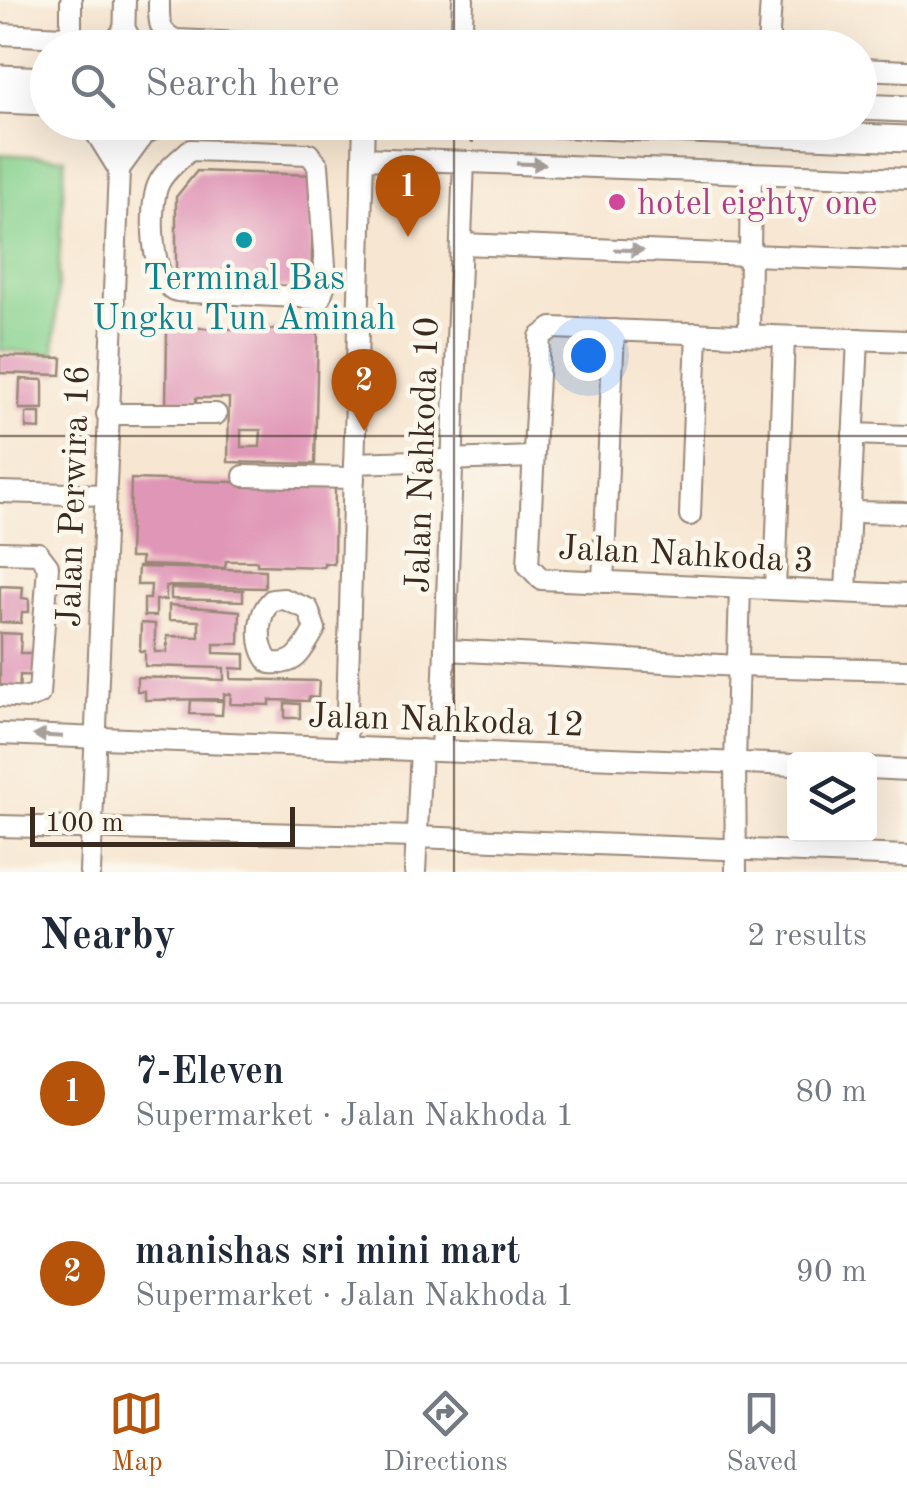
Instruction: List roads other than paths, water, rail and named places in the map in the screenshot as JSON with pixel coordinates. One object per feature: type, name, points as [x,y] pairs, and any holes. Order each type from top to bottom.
[{"type":"main road","points":[[0,78],[30,90]]},
{"type":"main road","points":[[0,100],[30,97]]},
{"type":"main road","points":[[877,107],[907,108]]},
{"type":"main road","points":[[877,139],[907,140]]},
{"type":"main road","points":[[103,140],[119,166],[137,140]]},
{"type":"street","points":[[71,0],[71,30]]},
{"type":"street","points":[[124,30],[125,0]]},
{"type":"street","points":[[160,0],[162,30]]},
{"type":"street","points":[[462,30],[463,0]]},
{"type":"street","points":[[769,30],[771,0]]},
{"type":"street","points":[[0,34],[30,35]]},
{"type":"street","points":[[877,70],[907,71]]},
{"type":"street","name":"Jalan Perwira 16","points":[[90,872],[120,140]]},
{"type":"street","points":[[346,747],[364,140]]},
{"type":"street","points":[[190,150],[309,154],[318,165],[325,289],[320,298],[174,290],[161,270],[152,226],[151,210],[161,179],[190,150]]},
{"type":"street","points":[[364,158],[468,158],[907,179]]},
{"type":"street","name":"Jalan Nahkoda 10","points":[[415,872],[416,837],[447,650],[461,244],[468,158]]},
{"type":"street","points":[[749,335],[752,173]]},
{"type":"street","points":[[116,223],[152,226]]},
{"type":"street","points":[[461,244],[907,261]]},
{"type":"street","points":[[324,265],[360,267]]},
{"type":"street","name":"Jalan Nahkoda 3","points":[[907,341],[552,328],[540,337],[528,565],[541,579],[907,595]]},
{"type":"street","points":[[603,582],[614,330]]},
{"type":"street","points":[[690,515],[697,334]]},
{"type":"street","points":[[775,589],[784,337]]},
{"type":"street","points":[[846,592],[858,339]]},
{"type":"street","points":[[108,414],[216,414]]},
{"type":"street","points":[[853,434],[907,436]]},
{"type":"street","points":[[244,476],[533,457]]},
{"type":"street","points":[[0,492],[104,495]]},
{"type":"street","points":[[850,512],[907,513]]},
{"type":"street","points":[[0,552],[38,553],[48,566],[39,694],[28,698],[0,696]]},
{"type":"street","points":[[736,872],[740,588]]},
{"type":"street","points":[[315,630],[349,630]]},
{"type":"street","points":[[447,650],[738,666],[907,670]]},
{"type":"street","name":"Jalan Nahkoda 12","points":[[0,734],[787,765]]},
{"type":"street","points":[[877,768],[907,770]]},
{"type":"street","points":[[0,826],[907,856]]},
{"type":"place","name":"hotel eighty one","points":[[617,202]]},
{"type":"place","name":"7-Eleven","points":[[408,237]]},
{"type":"place","name":"Terminal Bas Ungku Tun Aminah","points":[[244,240]]},
{"type":"place","name":"manishas sri mini mart","points":[[364,431]]}]
